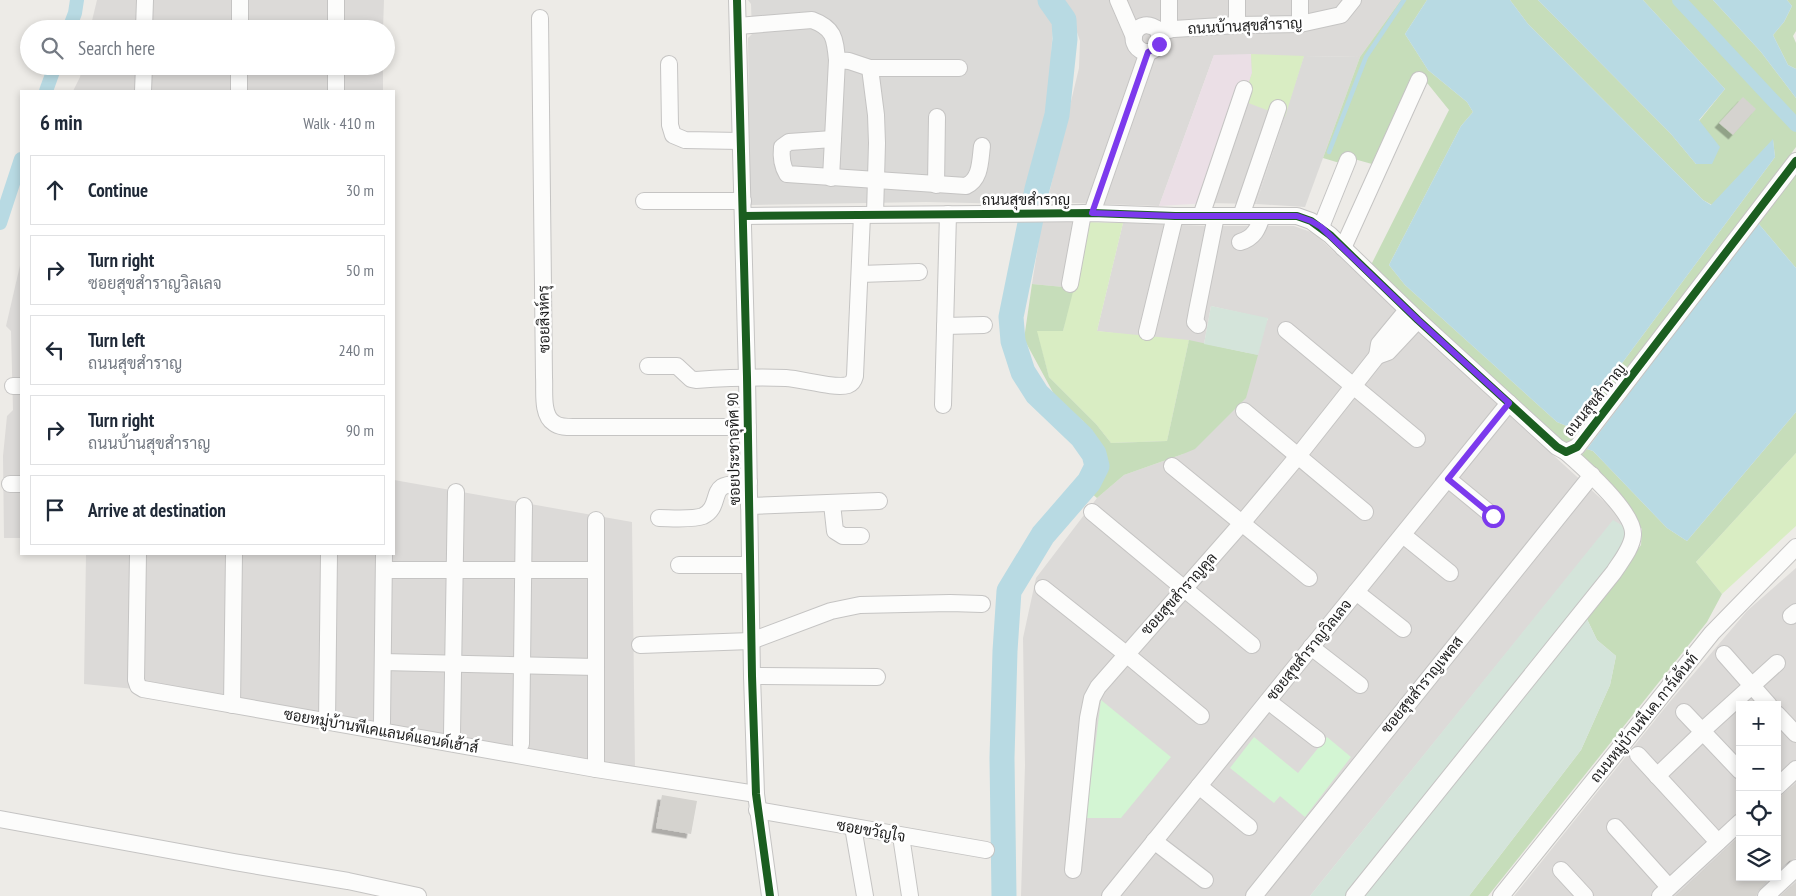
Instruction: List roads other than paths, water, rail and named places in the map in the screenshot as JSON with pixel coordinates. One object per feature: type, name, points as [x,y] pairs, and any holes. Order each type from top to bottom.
[{"type":"street","points":[[144,20],[145,0]]},
{"type":"street","points":[[240,0],[240,20]]},
{"type":"street","points":[[336,0],[336,20]]},
{"type":"street","name":"ซอยประชาอุทิศ 90","points":[[737,0],[747,377],[752,676],[757,802],[770,896]]},
{"type":"street","points":[[1118,0],[1138,49],[1148,52],[1157,48],[1159,44],[1169,0]]},
{"type":"street","points":[[1237,0],[1237,26]]},
{"type":"street","points":[[1300,0],[1300,24]]},
{"type":"street","name":"ถนนบ้านสุขสำราญ","points":[[1134,37],[1136,31],[1144,26],[1153,26],[1163,30],[1300,24],[1340,15],[1353,0]]},
{"type":"street","name":"ซอยสิงห์ครุ","points":[[540,18],[544,377],[548,417],[553,423],[573,427],[748,427]]},
{"type":"street","points":[[738,26],[812,20],[830,30],[835,39],[837,60],[831,178]]},
{"type":"street","points":[[1070,284],[1087,213],[1148,52]]},
{"type":"street","points":[[837,60],[849,61],[870,68],[959,68]]},
{"type":"street","points":[[669,64],[670,125],[673,136],[685,140],[740,141]]},
{"type":"street","points":[[648,366],[678,366],[691,379],[696,380],[747,377],[788,378],[838,386],[848,385],[853,382],[855,376],[860,274],[868,214],[875,181],[876,115],[870,68]]},
{"type":"street","points":[[143,90],[144,75]]},
{"type":"street","points":[[239,90],[240,75]]},
{"type":"street","points":[[336,75],[336,90]]},
{"type":"street","points":[[1343,248],[1419,80]]},
{"type":"street","points":[[1198,325],[1195,322],[1209,216],[1244,90]]},
{"type":"street","points":[[1241,216],[1278,108]]},
{"type":"street","points":[[936,184],[937,117]]},
{"type":"street","points":[[833,139],[789,142],[782,146],[781,154],[784,170],[787,174],[831,178],[966,186],[973,183],[978,172],[982,146]]},
{"type":"street","points":[[1321,227],[1348,160]]},
{"type":"street","name":"ถนนสุขสำราญ","points":[[644,201],[743,209],[868,214],[1017,215],[1087,213],[1175,216],[1297,216],[1321,227],[1413,315],[1557,447],[1566,452],[1577,447],[1796,161]]},
{"type":"street","points":[[943,405],[948,214]]},
{"type":"street","points":[[1147,332],[1175,216]]},
{"type":"street","points":[[1240,242],[1252,236],[1258,229],[1262,216]]},
{"type":"street","points":[[860,274],[919,272]]},
{"type":"street","name":"ซอยสุขสำราญคูล","points":[[1073,870],[1088,718],[1092,698],[1098,687],[1185,589],[1298,456],[1377,356],[1379,344],[1413,315]]},
{"type":"street","points":[[945,326],[984,325]]},
{"type":"street","points":[[1286,330],[1417,439]]},
{"type":"street","name":"ซอยสุขสำราญวิลเลจ","points":[[1112,895],[1509,403]]},
{"type":"street","points":[[1244,411],[1366,512]]},
{"type":"street","points":[[1354,896],[1614,572],[1631,545],[1633,533],[1630,521],[1592,475],[1566,452]]},
{"type":"street","points":[[1172,466],[1310,578]]},
{"type":"street","name":"ซอยสุขสำราญเพลส","points":[[1254,896],[1592,475]]},
{"type":"street","points":[[1448,479],[1493,516]]},
{"type":"street","points":[[659,518],[701,517],[709,512],[715,504],[722,486],[749,482]]},
{"type":"street","points":[[452,734],[456,492]]},
{"type":"street","points":[[749,506],[879,501]]},
{"type":"street","points":[[832,504],[835,531],[843,536],[861,536]]},
{"type":"street","points":[[521,744],[524,506]]},
{"type":"street","points":[[1092,512],[1252,645]]},
{"type":"street","points":[[596,520],[596,768]]},
{"type":"street","points":[[1403,535],[1450,573]]},
{"type":"street","name":"ถนนหมู่บ้านพี.เค. การ์เด้นท์","points":[[1501,896],[1712,633],[1796,547]]},
{"type":"street","name":"ซอยหมู่บ้านพีเคแลนด์แอนด์เฮ้าส์","points":[[138,555],[136,680],[138,686],[148,692],[596,768],[757,802]]},
{"type":"street","points":[[232,705],[234,555]]},
{"type":"street","points":[[326,721],[329,555]]},
{"type":"street","points":[[382,723],[384,562],[455,571],[595,570]]},
{"type":"street","points":[[679,565],[750,564]]},
{"type":"street","points":[[1042,588],[1201,716]]},
{"type":"street","points":[[1356,592],[1402,629]]},
{"type":"street","points":[[640,645],[751,641],[831,611],[860,605],[982,604]]},
{"type":"street","points":[[1311,647],[1360,685]]},
{"type":"street","points":[[1724,654],[1765,701]]},
{"type":"street","points":[[383,662],[596,667]]},
{"type":"street","points":[[1657,776],[1777,663]]},
{"type":"street","points":[[752,676],[877,678]]},
{"type":"street","points":[[1268,701],[1317,739]]},
{"type":"street","points":[[1684,712],[1736,767]]},
{"type":"street","points":[[1781,718],[1796,734]]},
{"type":"street","points":[[1638,755],[1718,842]]},
{"type":"street","points":[[1781,783],[1796,769]]},
{"type":"street","points":[[1199,786],[1249,827]]},
{"type":"street","name":"ซอยขวัญใจ","points":[[757,802],[853,828],[986,850]]},
{"type":"street","points":[[0,819],[348,881],[418,896]]},
{"type":"street","points":[[1615,827],[1665,892],[1736,826]]},
{"type":"street","points":[[853,828],[865,896]]},
{"type":"street","points":[[901,836],[910,896]]},
{"type":"street","points":[[1154,841],[1205,880]]},
{"type":"street","points":[[1766,896],[1796,868]]},
{"type":"street","points":[[1561,870],[1585,896]]},
{"type":"water","points":[[1427,0],[1510,0],[1528,24],[1703,200],[1711,205],[1773,139],[1775,157],[1588,409],[1569,427],[1557,422],[1405,285],[1389,265],[1461,126],[1473,112],[1467,102],[1428,70],[1405,34]]},
{"type":"water","points":[[1538,0],[1643,0],[1725,89],[1699,120],[1720,147],[1712,164],[1696,164],[1671,134]]},
{"type":"water","points":[[1713,0],[1787,0],[1792,6],[1784,22],[1773,35],[1788,65],[1796,69],[1796,98],[1761,52]]},
{"type":"water","points":[[1758,223],[1796,268],[1796,412],[1687,541],[1667,528],[1593,451],[1587,449]]},
{"type":"waterway","points":[[72,20],[77,0]]},
{"type":"waterway","points":[[1004,896],[1002,758],[1009,591],[1043,535],[1089,482],[1097,466],[1094,454],[1082,437],[1037,394],[1023,372],[1013,341],[1011,317],[1037,189],[1057,115],[1065,39],[1064,20],[1050,0]]},
{"type":"waterway","points":[[1329,152],[1366,57],[1404,0]]},
{"type":"waterway","points":[[1679,0],[1796,125]]},
{"type":"waterway","points":[[46,90],[52,75]]},
{"type":"waterway","points":[[0,223],[20,162]]}]
